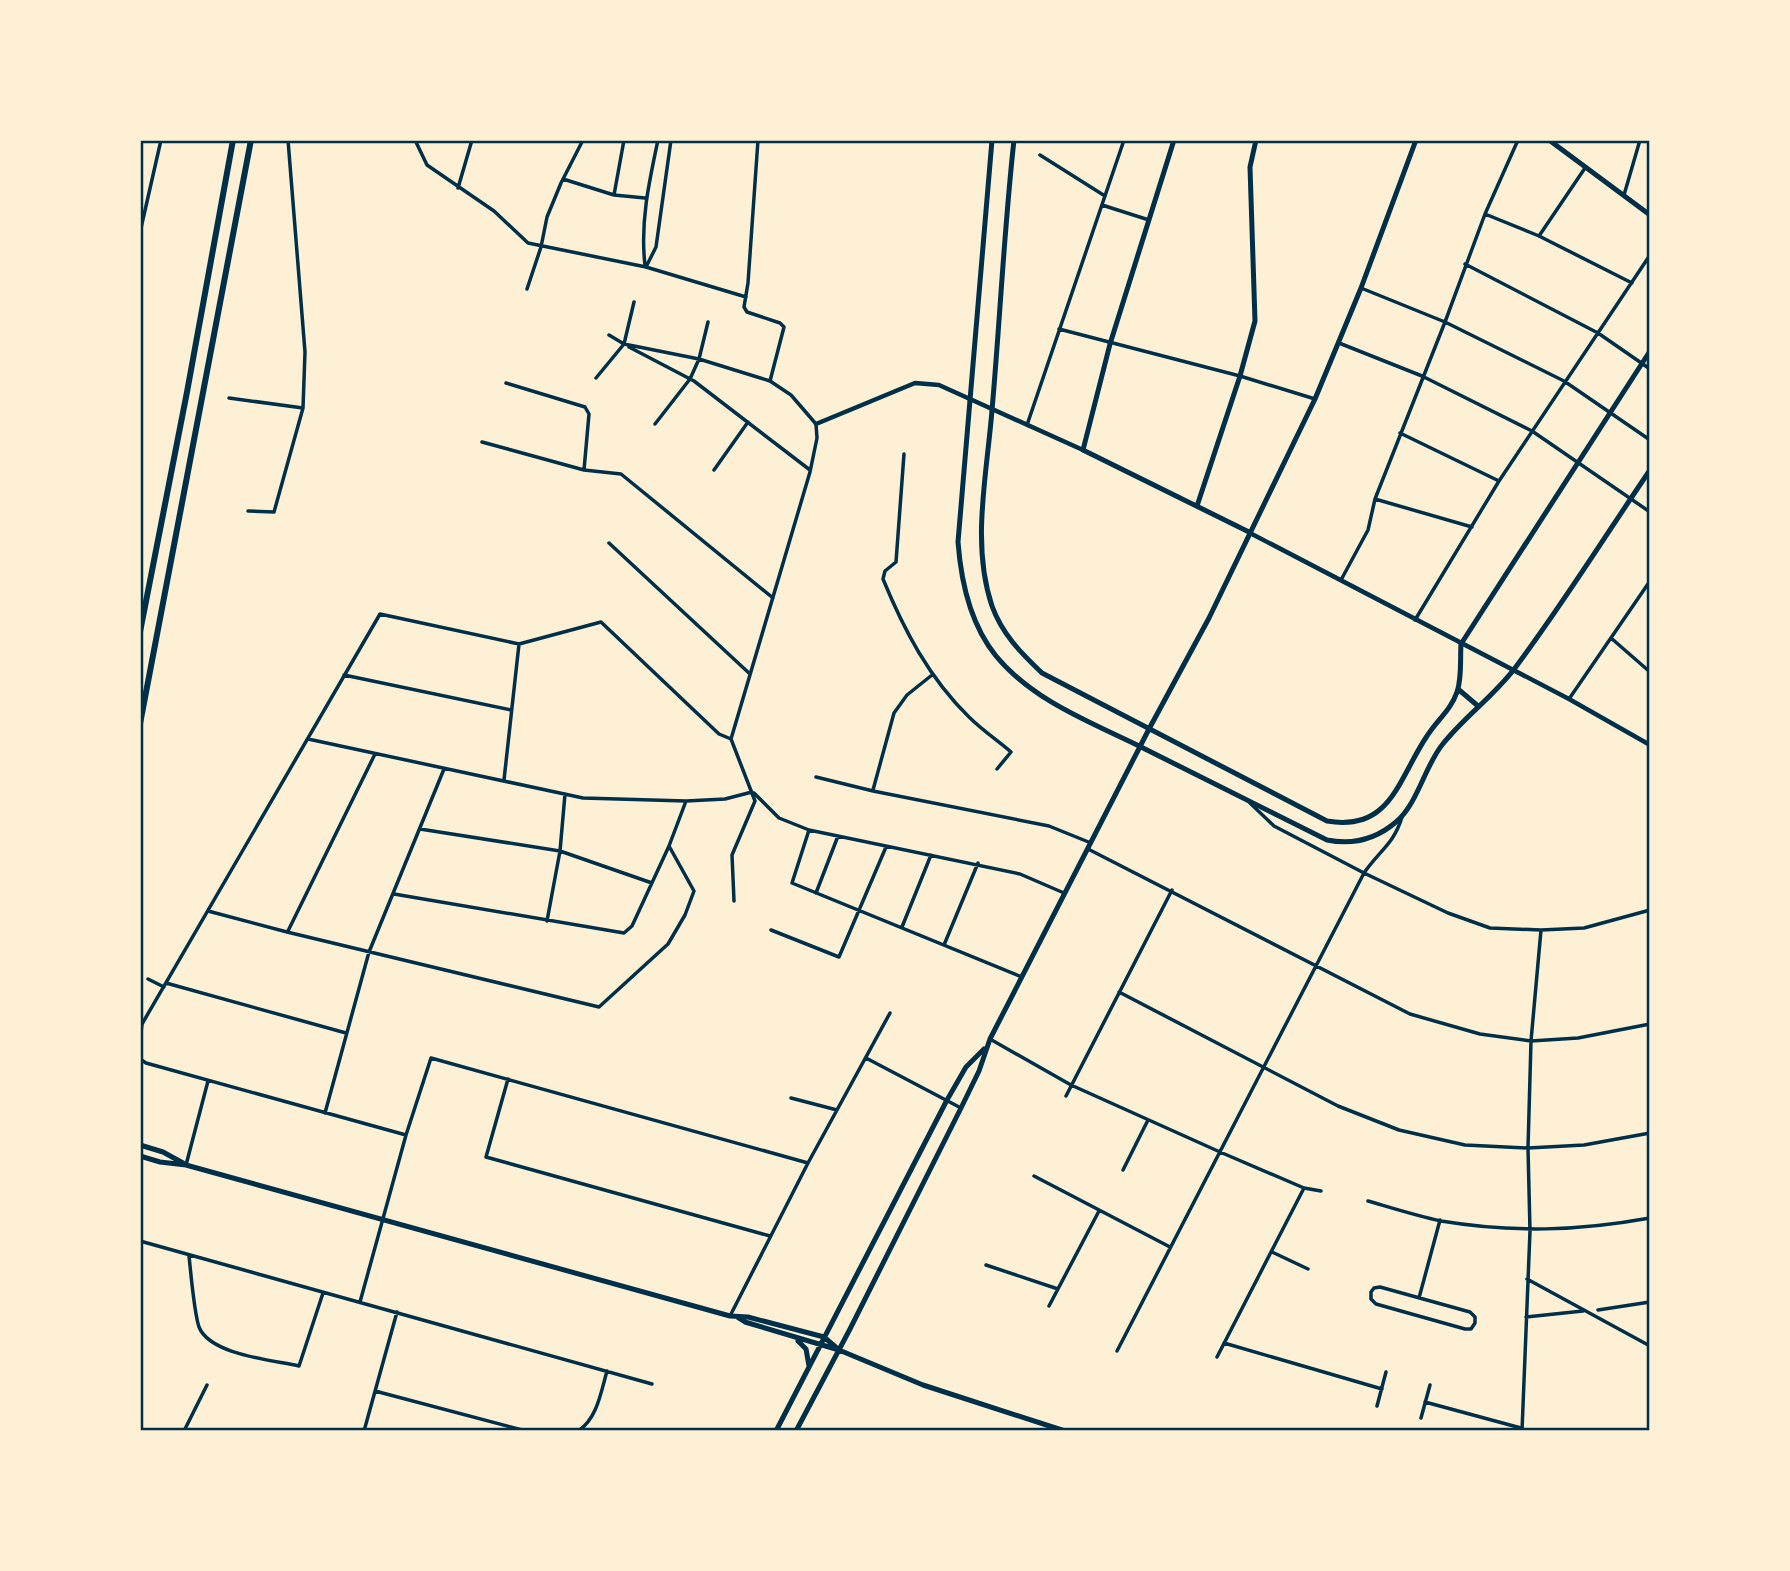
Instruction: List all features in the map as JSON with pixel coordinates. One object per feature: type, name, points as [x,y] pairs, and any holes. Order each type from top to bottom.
[{"type":"highway","points":[[140,632],[233,140]]},
{"type":"highway","points":[[140,724],[254,140]]},
{"type":"main road","points":[[992,140],[958,541],[965,592],[975,621],[995,654],[1037,695],[1140,747],[1326,840],[1342,843],[1370,838],[1403,815],[1439,749],[1514,670],[1650,470]]},
{"type":"main road","points":[[1014,140],[1004,231],[993,408],[983,514],[982,545],[992,606],[1017,649],[1042,673],[1327,821],[1342,824],[1366,820],[1382,809],[1426,737],[1452,705],[1458,689],[1461,644],[1650,351]]},
{"type":"main road","points":[[1174,140],[1110,344],[1083,450],[1249,532]]},
{"type":"main road","points":[[1197,506],[1240,376],[1255,321],[1250,167],[1256,140]]},
{"type":"main road","points":[[775,1431],[947,1100],[966,1067],[990,1039],[1209,618],[1315,399],[1361,288],[1416,140]]},
{"type":"main road","points":[[1549,140],[1650,215]]},
{"type":"main road","points":[[1458,689],[1478,706]]},
{"type":"main road","points":[[796,1431],[961,1108],[979,1071],[986,1046]]},
{"type":"main road","points":[[140,1145],[163,1152],[186,1165]]},
{"type":"main road","points":[[140,1156],[186,1165],[733,1316],[779,1333],[839,1350],[923,1385],[1065,1431]]},
{"type":"main road","points":[[733,1316],[748,1317],[824,1337],[839,1350]]},
{"type":"main road","points":[[779,1333],[803,1344],[809,1366]]},
{"type":"street","points":[[140,284],[141,228],[162,140]]},
{"type":"street","points":[[248,511],[274,512],[303,408],[305,352],[288,140]]},
{"type":"street","points":[[415,140],[427,165],[494,211],[528,243],[646,267],[746,297]]},
{"type":"street","points":[[458,188],[472,140]]},
{"type":"street","points":[[614,195],[624,140]]},
{"type":"street","points":[[646,267],[643,247],[646,198],[657,140]]},
{"type":"street","points":[[646,267],[656,247],[671,140]]},
{"type":"street","points":[[758,140],[744,307],[747,312],[780,323],[784,327],[770,381]]},
{"type":"street","points":[[1027,425],[1124,140]]},
{"type":"street","points":[[1341,580],[1368,530],[1375,499],[1465,264],[1518,140]]},
{"type":"street","points":[[1624,195],[1640,140]]},
{"type":"street","points":[[527,289],[541,247],[547,217],[581,141]]},
{"type":"street","points":[[1040,155],[1105,196]]},
{"type":"street","points":[[1539,236],[1586,166]]},
{"type":"street","points":[[563,179],[614,195],[646,198]]},
{"type":"street","points":[[140,199],[148,201]]},
{"type":"street","points":[[1102,205],[1149,220]]},
{"type":"street","points":[[1485,214],[1539,236],[1633,283]]},
{"type":"street","points":[[1415,620],[1532,431],[1650,255]]},
{"type":"street","points":[[1465,264],[1598,333],[1650,369]]},
{"type":"street","points":[[1361,288],[1445,322],[1564,382],[1650,440]]},
{"type":"street","points":[[596,378],[624,344],[634,302]]},
{"type":"street","points":[[656,424],[690,379],[699,359],[708,322]]},
{"type":"street","points":[[1059,329],[1240,376],[1315,399]]},
{"type":"street","points":[[609,335],[690,379],[810,470]]},
{"type":"street","points":[[1337,342],[1422,376],[1532,431],[1650,512]]},
{"type":"street","points":[[624,344],[699,359],[770,381],[791,395],[816,424],[817,438],[810,470],[730,739],[755,801],[732,855],[734,901]]},
{"type":"street","points":[[506,383],[585,407],[589,414],[584,470]]},
{"type":"street","points":[[816,424],[915,383],[939,385],[1083,450]]},
{"type":"street","points":[[229,398],[303,408]]},
{"type":"street","points":[[714,470],[748,422]]},
{"type":"street","points":[[1400,433],[1500,481]]},
{"type":"street","points":[[482,442],[584,470],[621,474],[773,598]]},
{"type":"street","points":[[904,454],[897,562],[885,571],[883,579],[903,628],[932,674],[969,717],[1011,752],[997,769]]},
{"type":"street","points":[[1375,499],[1472,527]]},
{"type":"street","points":[[1249,532],[1569,699],[1650,745]]},
{"type":"street","points":[[609,543],[750,674]]},
{"type":"street","points":[[1569,699],[1650,581]]},
{"type":"street","points":[[140,1041],[142,1024],[380,614],[519,644],[601,622],[719,734],[730,739]]},
{"type":"street","points":[[1611,638],[1650,672]]},
{"type":"street","points":[[504,780],[519,644]]},
{"type":"street","points":[[873,791],[894,713],[907,695],[932,674]]},
{"type":"street","points":[[344,675],[511,710]]},
{"type":"street","points":[[307,739],[583,798],[686,801],[725,799],[752,792]]},
{"type":"street","points":[[287,932],[375,754]]},
{"type":"street","points":[[325,1113],[369,952],[444,768]]},
{"type":"street","points":[[816,777],[1049,826],[1410,1014],[1480,1034],[1531,1041],[1578,1038],[1650,1024]]},
{"type":"street","points":[[752,792],[779,818],[809,830],[978,863],[1020,874],[1065,893]]},
{"type":"street","points":[[547,921],[560,851],[565,794]]},
{"type":"street","points":[[1247,800],[1274,826],[1448,913],[1490,928],[1584,928],[1650,910]]},
{"type":"street","points":[[394,894],[624,933],[632,926],[686,801]]},
{"type":"street","points":[[1117,1351],[1364,873],[1397,835],[1403,815]]},
{"type":"street","points":[[420,829],[560,851],[652,883]]},
{"type":"street","points":[[809,830],[792,883],[1022,977]]},
{"type":"street","points":[[816,893],[838,836]]},
{"type":"street","points":[[208,911],[599,1007],[668,944],[685,915],[694,891],[669,845]]},
{"type":"street","points":[[771,930],[839,957],[886,847]]},
{"type":"street","points":[[902,927],[931,855]]},
{"type":"street","points":[[944,945],[978,863]]},
{"type":"street","points":[[1066,1096],[1172,890]]},
{"type":"street","points":[[1425,1402],[1522,1429],[1530,1230],[1528,1148],[1531,1041],[1541,930]]},
{"type":"street","points":[[148,979],[347,1034]]},
{"type":"street","points":[[1119,992],[1338,1106],[1399,1130],[1465,1145],[1528,1148],[1584,1145],[1650,1133]]},
{"type":"street","points":[[733,1316],[770,1236],[890,1013]]},
{"type":"street","points":[[990,1039],[1070,1085],[1304,1188],[1321,1191]]},
{"type":"street","points":[[360,1302],[406,1135],[431,1058],[808,1163]]},
{"type":"street","points":[[866,1058],[961,1108]]},
{"type":"street","points":[[140,1059],[146,1063],[406,1135]]},
{"type":"street","points":[[508,1079],[486,1157],[770,1236]]},
{"type":"street","points":[[186,1165],[208,1080]]},
{"type":"street","points":[[791,1098],[838,1110]]},
{"type":"street","points":[[1123,1170],[1148,1120]]},
{"type":"street","points":[[1034,1176],[1170,1247]]},
{"type":"street","points":[[1217,1357],[1304,1188]]},
{"type":"street","points":[[1368,1201],[1440,1220],[1530,1230],[1602,1226],[1650,1218]]},
{"type":"street","points":[[1049,1306],[1098,1211]]},
{"type":"street","points":[[1419,1298],[1440,1220]]},
{"type":"street","points":[[140,1241],[652,1384]]},
{"type":"street","points":[[1272,1252],[1308,1269]]},
{"type":"street","points":[[189,1255],[199,1327],[209,1341],[229,1350],[299,1366],[323,1293]]},
{"type":"street","points":[[986,1265],[1058,1289]]},
{"type":"street","points":[[1528,1279],[1650,1346]]},
{"type":"street","points":[[1380,1287],[1419,1298],[1470,1312],[1475,1317],[1475,1323],[1471,1329],[1465,1329],[1376,1304],[1371,1299],[1371,1292],[1380,1287]]},
{"type":"street","points":[[1598,1310],[1650,1302]]},
{"type":"street","points":[[1526,1317],[1584,1311]]},
{"type":"street","points":[[364,1431],[397,1312]]},
{"type":"street","points":[[1224,1343],[1381,1388]]},
{"type":"street","points":[[578,1431],[586,1426],[597,1405],[607,1371]]},
{"type":"street","points":[[1377,1406],[1386,1372]]},
{"type":"street","points":[[184,1431],[207,1385]]},
{"type":"street","points":[[1421,1418],[1430,1385]]},
{"type":"street","points":[[375,1391],[526,1431]]}]
